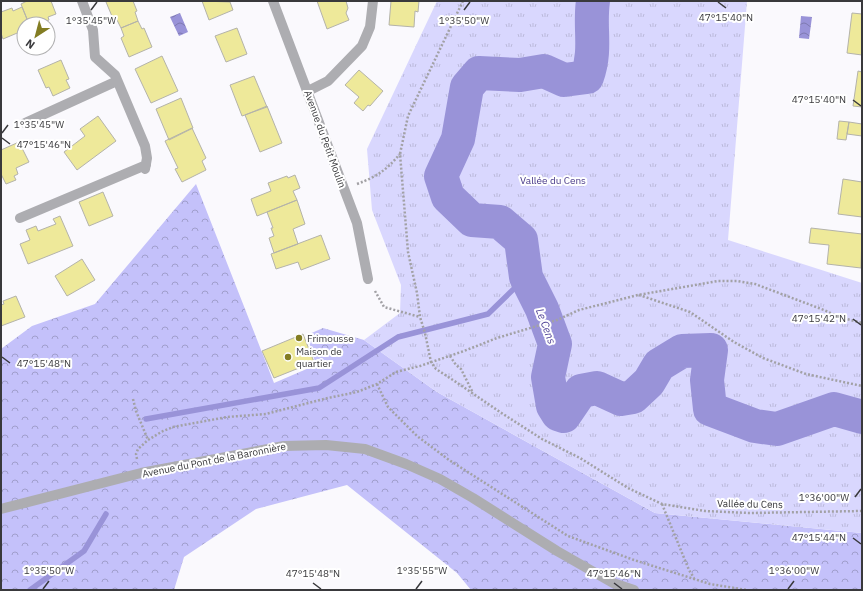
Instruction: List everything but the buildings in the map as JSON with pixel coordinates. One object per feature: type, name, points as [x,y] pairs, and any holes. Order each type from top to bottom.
[{"type":"street","points":[[20,218],[145,167],[147,158],[145,146],[115,75],[96,57],[93,30],[82,1]]},
{"type":"street","name":"Avenue du Petit Moulin","points":[[273,1],[357,223],[368,279]]},
{"type":"street","points":[[308,91],[328,81],[362,46],[370,27],[373,1]]},
{"type":"street","points":[[24,123],[117,81]]},
{"type":"street","name":"Avenue du Pont de la Baronnière","points":[[1,509],[141,473],[284,446],[326,445],[365,449],[406,464],[440,479],[557,551],[614,583],[634,590]]},
{"type":"path","points":[[431,362],[426,333],[420,317],[417,293],[408,252],[400,154],[408,116],[463,1]]},
{"type":"path","points":[[344,189],[376,176],[389,167],[400,154]]},
{"type":"path","points":[[368,279],[384,307],[420,317]]},
{"type":"path","points":[[138,461],[136,454],[138,448],[163,431],[173,427],[227,417],[266,414],[357,392],[377,384],[396,372],[450,356],[539,324],[557,320],[579,310],[638,295],[718,281],[737,282],[761,286],[839,317],[862,323]]},
{"type":"path","points":[[638,295],[690,312],[734,342],[763,358],[806,374],[862,386]]},
{"type":"path","points":[[450,356],[456,365],[461,369],[474,395]]},
{"type":"path","name":"Vallée du Cens","points":[[431,362],[436,369],[542,439],[580,458],[628,488],[662,504],[705,511],[750,513],[862,511]]},
{"type":"path","points":[[377,384],[388,407],[417,436],[449,460],[568,536],[634,560],[710,584],[747,590]]},
{"type":"path","points":[[133,399],[136,411],[148,440]]},
{"type":"path","points":[[662,504],[689,570],[694,578]]},
{"type":"green space","name":"Vallée du Cens","points":[[437,1],[747,1],[728,240],[862,283],[862,533],[655,513],[437,392],[364,340],[400,313],[401,285],[372,210],[367,149]]},
{"type":"green space","points":[[196,184],[274,383],[316,365],[307,335],[323,328],[364,340],[437,392],[655,513],[862,533],[862,590],[471,590],[457,573],[347,485],[256,509],[184,557],[174,590],[1,590],[1,349],[32,326],[95,304]]},
{"type":"water","points":[[180,13],[188,32],[179,36],[170,17]]},
{"type":"water","points":[[801,16],[812,17],[809,39],[799,38]]},
{"type":"waterway","name":"Le Cens","points":[[593,1],[592,57],[587,77],[564,80],[544,71],[520,75],[479,73],[467,87],[458,139],[441,176],[448,197],[472,220],[500,222],[521,240],[526,277],[542,309],[555,344],[548,377],[553,406],[558,414],[564,416],[581,391],[597,388],[621,399],[633,397],[649,382],[659,365],[682,351],[711,350],[707,380],[710,409],[755,426],[777,429],[834,409],[862,417]]},
{"type":"waterway","points":[[146,419],[319,388],[398,337],[488,314],[526,277]]},
{"type":"waterway","points":[[30,590],[84,551],[106,514]]},
{"type":"place","name":"Frimousse","points":[[299,338]]},
{"type":"place","name":"Maison de quartier","points":[[288,357]]}]
